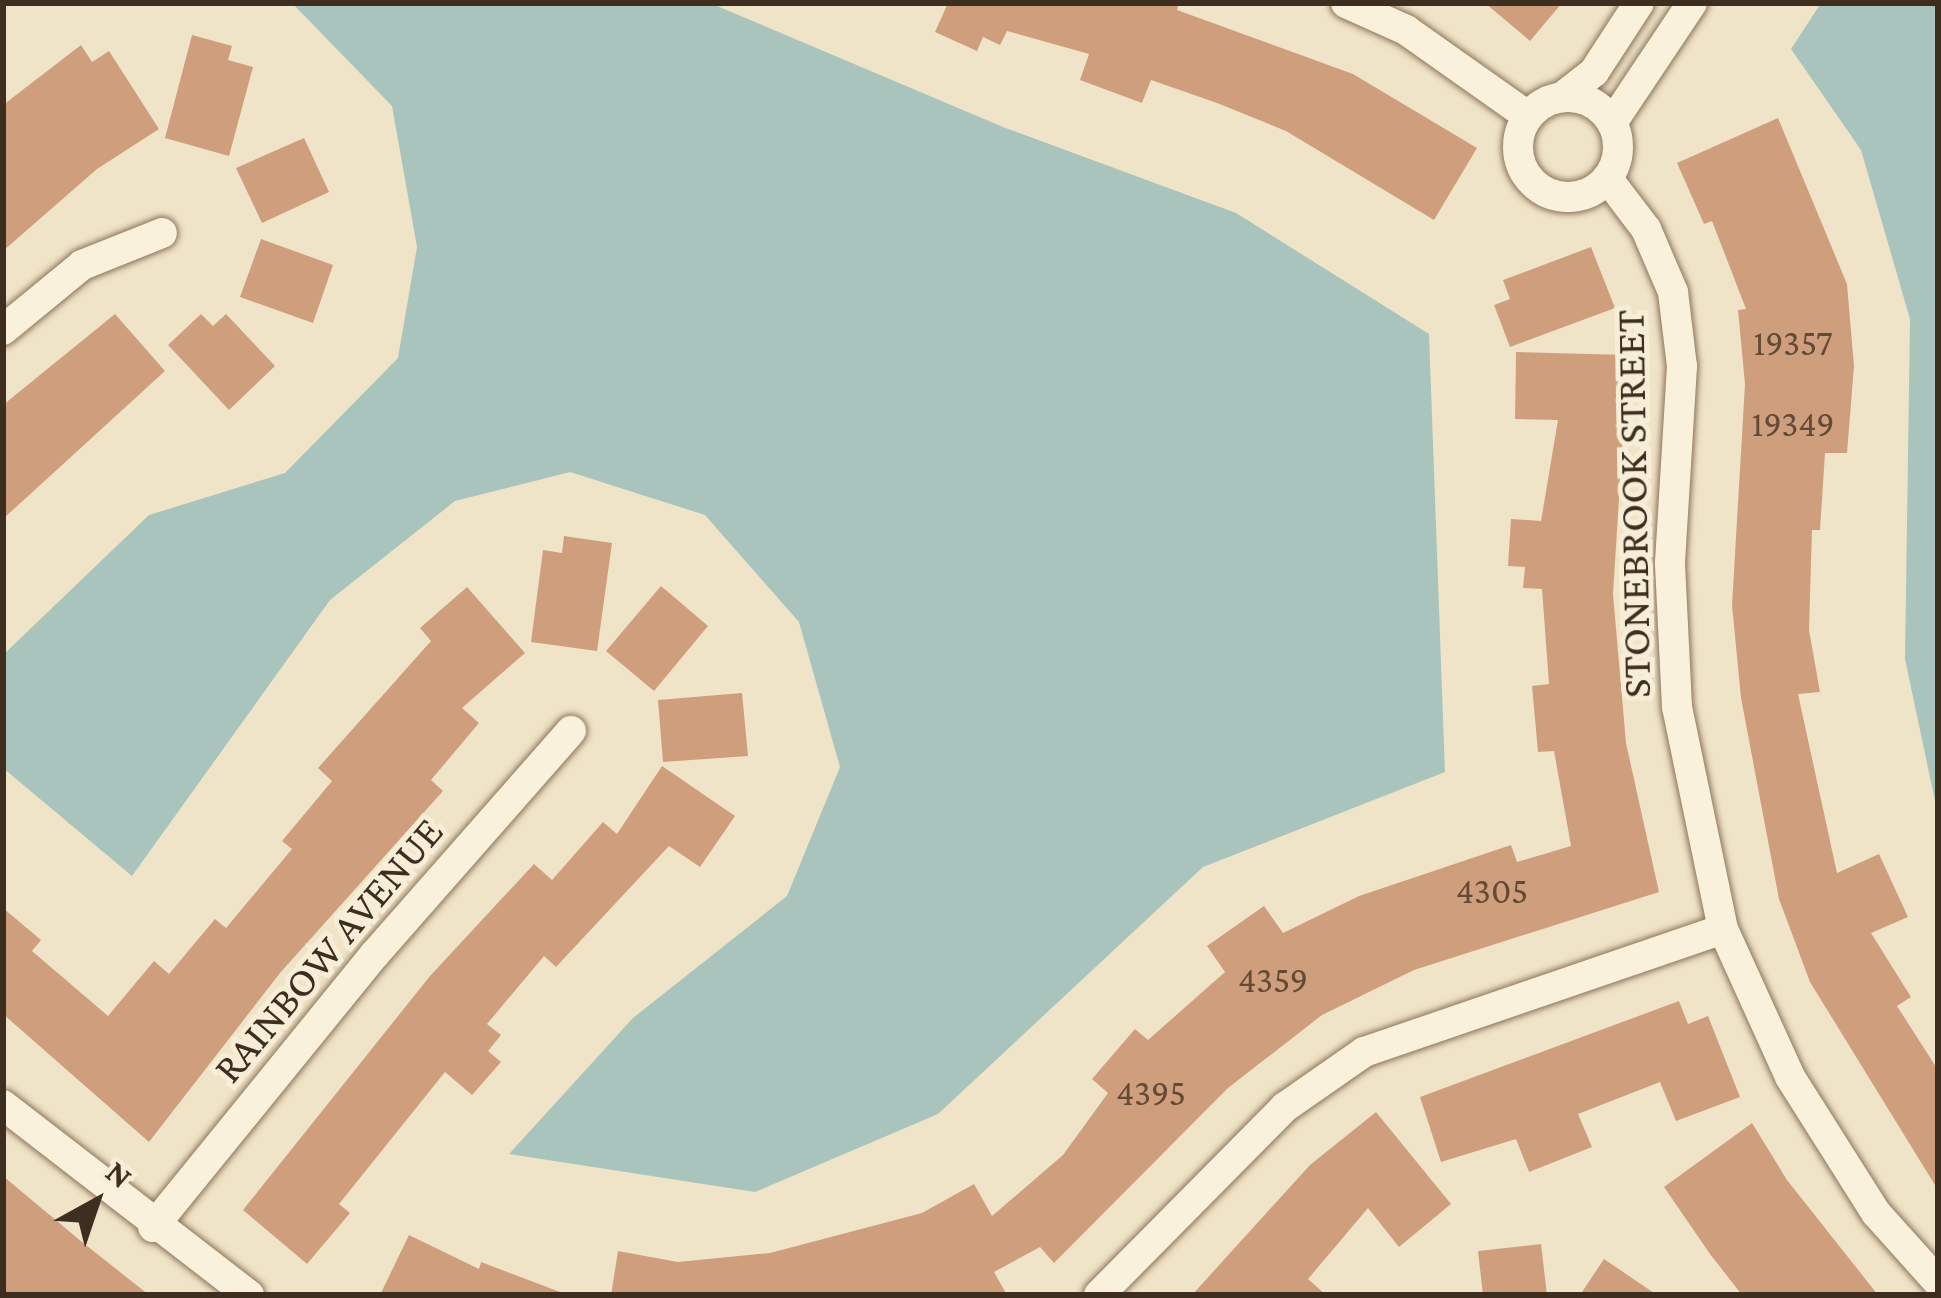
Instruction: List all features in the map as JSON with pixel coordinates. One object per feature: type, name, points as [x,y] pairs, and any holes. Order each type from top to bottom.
[{"type":"street","points":[[1346,3],[1406,30],[1528,116]]},
{"type":"street","points":[[1562,97],[1599,108],[1612,123],[1618,141],[1608,179],[1574,197],[1537,187],[1518,153],[1528,116],[1594,72],[1639,3]]},
{"type":"street","points":[[1612,123],[1692,3]]},
{"type":"street","name":"STONEBROOK STREET","points":[[1608,179],[1646,229],[1673,292],[1682,366],[1670,564],[1677,707],[1724,929],[1790,1078],[1876,1213],[1938,1282]]},
{"type":"street","points":[[3,330],[82,265],[162,233]]},
{"type":"street","name":"RAINBOW AVENUE","points":[[153,1227],[375,954],[571,730]]},
{"type":"street","points":[[1099,1295],[1285,1107],[1364,1052],[1724,929]]},
{"type":"street","points":[[3,1106],[153,1227],[249,1295]]},
{"type":"water","points":[[292,3],[710,3],[1003,127],[1236,213],[1429,334],[1445,772],[1203,867],[938,1114],[755,1192],[509,1154],[633,1018],[787,896],[840,767],[799,622],[705,515],[570,472],[455,501],[330,600],[132,876],[3,768],[3,655],[149,515],[285,473],[398,358],[417,247],[392,106]]},
{"type":"water","points":[[1821,3],[1938,3],[1938,815],[1905,659],[1910,319],[1861,150],[1791,49]]},
{"type":"building","points":[[948,3],[1179,3],[1177,10],[1353,74],[1477,148],[1434,220],[1286,131],[1217,103],[1151,80],[1142,103],[1080,80],[1089,54],[1007,31],[1000,45],[983,37],[977,51],[935,32]]},
{"type":"building","points":[[1485,3],[1562,3],[1530,41]]},
{"type":"building","points":[[192,35],[232,46],[228,60],[253,67],[229,156],[165,138]]},
{"type":"building","points":[[81,45],[92,62],[109,51],[159,129],[97,169],[3,251],[3,105]]},
{"type":"building","points":[[1778,118],[1847,284],[1854,366],[1847,453],[1825,453],[1820,530],[1812,530],[1809,630],[1820,692],[1798,694],[1837,873],[1879,854],[1908,917],[1871,933],[1911,997],[1897,1006],[1938,1070],[1938,1190],[1810,982],[1779,899],[1741,698],[1732,605],[1745,384],[1738,310],[1746,309],[1712,221],[1704,224],[1677,163]]},
{"type":"building","points":[[304,138],[329,192],[262,223],[236,168]]},
{"type":"building","points":[[261,239],[333,265],[313,323],[240,297]]},
{"type":"building","points":[[1591,247],[1615,308],[1510,347],[1494,305],[1510,299],[1503,280]]},
{"type":"building","points":[[115,314],[165,371],[3,519],[3,405]]},
{"type":"building","points":[[201,314],[213,326],[226,314],[275,366],[229,410],[168,345]]},
{"type":"building","points":[[1516,352],[1628,355],[1613,594],[1626,743],[1659,892],[1414,970],[1322,1015],[1228,1088],[1054,1263],[1040,1247],[994,1272],[1007,1295],[611,1295],[618,1251],[678,1262],[770,1253],[922,1213],[974,1184],[992,1216],[1063,1155],[1108,1093],[1092,1079],[1135,1029],[1148,1040],[1225,972],[1207,946],[1264,906],[1283,933],[1359,896],[1511,845],[1517,862],[1571,846],[1554,751],[1538,752],[1532,686],[1549,684],[1542,589],[1523,588],[1525,567],[1508,566],[1511,519],[1541,521],[1558,420],[1515,419]]},
{"type":"building","points":[[564,536],[612,543],[597,651],[531,642],[543,550],[562,553]]},
{"type":"building","points":[[661,586],[708,626],[654,691],[606,651]]},
{"type":"building","points":[[467,587],[525,653],[462,708],[479,723],[431,780],[443,791],[280,973],[149,1142],[3,1014],[3,908],[41,940],[32,951],[108,1016],[154,961],[169,974],[215,919],[226,928],[292,849],[282,841],[332,781],[318,768],[431,641],[420,628]]},
{"type":"building","points":[[742,693],[748,756],[663,762],[658,700]]},
{"type":"building","points":[[662,766],[735,816],[700,867],[669,846],[556,967],[544,956],[487,1024],[501,1035],[488,1051],[501,1062],[472,1095],[445,1072],[339,1204],[350,1213],[307,1264],[243,1210],[430,976],[534,864],[552,880],[603,822],[617,834]]},
{"type":"building","points":[[1679,1001],[1688,1024],[1708,1016],[1740,1097],[1676,1121],[1660,1082],[1578,1114],[1592,1147],[1529,1172],[1516,1139],[1441,1162],[1420,1097]]},
{"type":"building","points":[[1376,1112],[1451,1204],[1399,1247],[1368,1208],[1308,1279],[1326,1295],[1192,1295],[1310,1165]]},
{"type":"building","points":[[1752,1123],[1787,1180],[1878,1295],[1742,1295],[1710,1254],[1664,1187]]},
{"type":"building","points":[[3,1176],[82,1242],[149,1295],[3,1295]]},
{"type":"building","points":[[409,1235],[479,1269],[481,1262],[568,1295],[380,1295]]},
{"type":"building","points":[[1541,1244],[1547,1295],[1483,1295],[1478,1251]]},
{"type":"building","points":[[1604,1259],[1657,1295],[1580,1295]]}]
